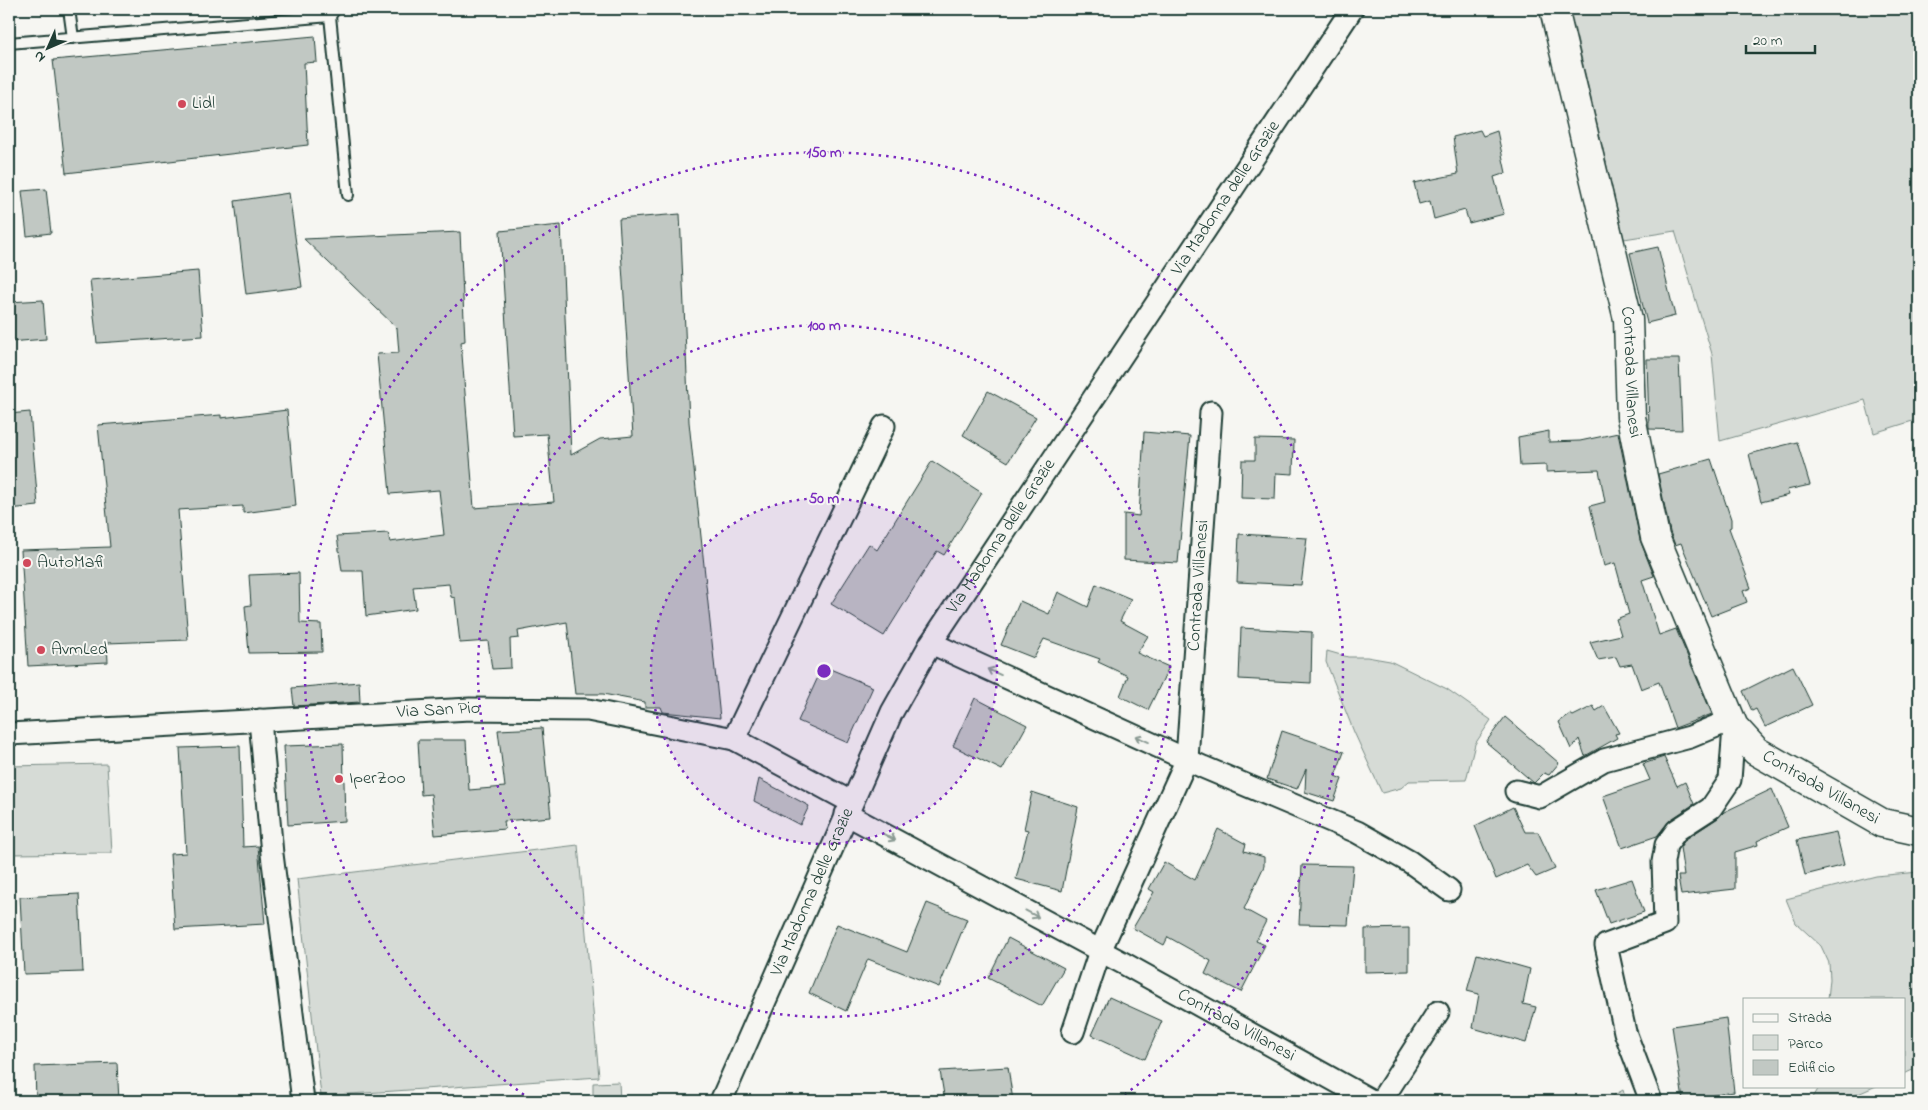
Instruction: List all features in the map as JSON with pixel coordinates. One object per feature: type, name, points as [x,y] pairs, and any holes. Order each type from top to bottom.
[{"type":"street","name":"Via Madonna delle Grazie","points":[[721,1101],[848,808],[892,712],[932,643],[1352,9]]},
{"type":"street","name":"Contrada Villanesi","points":[[1554,9],[1628,319],[1631,417],[1655,537],[1733,724],[1756,751],[1882,823],[1919,831]]},
{"type":"street","name":"Contrada Villanesi","points":[[1073,1032],[1100,951],[1187,759],[1211,412]]},
{"type":"street","points":[[734,739],[884,426]]},
{"type":"street","points":[[932,643],[1187,759],[1357,832],[1410,862],[1449,890]]},
{"type":"street","name":"Via San Pio","points":[[9,734],[470,709],[588,710],[734,739],[848,808]]},
{"type":"street","points":[[260,720],[272,854],[303,1101]]},
{"type":"street","points":[[1516,791],[1540,797],[1604,760],[1733,724]]},
{"type":"street","name":"Contrada Villanesi","points":[[1651,1101],[1625,1032],[1606,945],[1665,923],[1663,862],[1666,845],[1677,830],[1711,808],[1730,780],[1733,724]]},
{"type":"street","name":"Contrada Villanesi","points":[[848,808],[1100,951],[1372,1101]]},
{"type":"street","points":[[1381,1101],[1438,1012]]},
{"type":"lane","points":[[69,9],[73,38]]},
{"type":"lane","points":[[9,43],[333,12],[348,195]]},
{"type":"green space","points":[[1570,9],[1919,9],[1919,419],[1874,433],[1865,400],[1720,441],[1712,354],[1675,231],[1624,239]]},
{"type":"green space","points":[[1327,651],[1348,657],[1367,657],[1390,661],[1447,689],[1491,720],[1475,744],[1466,780],[1409,781],[1401,788],[1382,793],[1354,732],[1326,662]]},
{"type":"green space","points":[[107,764],[112,853],[9,854],[9,766]]},
{"type":"green space","points":[[578,845],[599,1077],[321,1096],[297,879]]},
{"type":"green space","points":[[1919,872],[1919,1067],[1906,1073],[1906,998],[1828,998],[1829,963],[1821,946],[1796,923],[1786,899],[1876,876]]},
{"type":"green space","points":[[619,1082],[620,1101],[593,1101],[593,1083]]},
{"type":"green space","points":[[1819,1088],[1872,1088],[1856,1095],[1858,1101],[1811,1101]]},
{"type":"green space","points":[[1623,1090],[1626,1101],[1604,1101]]},
{"type":"building","name":"Lidl","points":[[315,36],[317,62],[304,63],[308,145],[66,173],[53,60]]},
{"type":"building","points":[[1480,130],[1483,136],[1497,131],[1506,173],[1494,177],[1504,214],[1469,223],[1465,210],[1434,219],[1430,201],[1419,204],[1414,183],[1458,174],[1453,137]]},
{"type":"building","points":[[46,189],[51,233],[27,236],[22,191]]},
{"type":"building","points":[[289,193],[302,287],[246,294],[235,201]]},
{"type":"building","points":[[680,214],[689,422],[720,718],[663,712],[661,707],[645,707],[645,702],[603,694],[575,694],[567,622],[518,631],[519,638],[510,639],[511,668],[492,669],[488,641],[460,643],[455,598],[451,597],[449,584],[413,587],[416,609],[366,616],[363,571],[342,571],[337,536],[388,533],[390,542],[444,535],[439,490],[390,494],[377,354],[399,353],[397,328],[304,239],[460,232],[465,341],[461,342],[474,508],[554,502],[547,434],[513,436],[500,231],[561,225],[571,455],[600,439],[633,436],[619,219]]},
{"type":"building","points":[[1658,247],[1675,316],[1647,323],[1630,253]]},
{"type":"building","points":[[198,271],[203,336],[97,343],[90,280]]},
{"type":"building","points":[[43,300],[46,339],[9,342],[9,302]]},
{"type":"building","points":[[1647,359],[1679,359],[1682,430],[1649,429]]},
{"type":"building","points":[[988,391],[1036,417],[1008,462],[963,435]]},
{"type":"building","points":[[287,410],[296,506],[243,513],[243,506],[178,510],[188,640],[107,643],[108,662],[28,666],[21,550],[110,547],[98,425],[221,415],[221,418]]},
{"type":"building","points":[[30,412],[38,506],[9,509],[9,414]]},
{"type":"building","points":[[1549,431],[1549,442],[1580,441],[1618,433],[1640,540],[1654,576],[1642,580],[1659,635],[1676,629],[1712,714],[1675,728],[1659,682],[1641,689],[1632,664],[1620,666],[1616,657],[1598,660],[1590,642],[1621,635],[1616,619],[1629,614],[1615,563],[1604,566],[1590,506],[1605,502],[1599,470],[1546,472],[1546,465],[1520,466],[1518,437]]},
{"type":"building","points":[[1144,432],[1190,436],[1178,563],[1124,560],[1124,514],[1139,516]]},
{"type":"building","points":[[1255,439],[1294,440],[1293,474],[1276,473],[1275,499],[1241,498],[1242,460],[1255,460]]},
{"type":"building","points":[[1797,442],[1810,485],[1787,490],[1789,495],[1761,502],[1749,454]]},
{"type":"building","points":[[1711,459],[1731,519],[1731,527],[1729,528],[1751,588],[1743,591],[1747,602],[1711,616],[1681,543],[1675,545],[1670,532],[1658,474]]},
{"type":"building","points":[[932,461],[982,493],[944,555],[937,551],[884,636],[831,604],[869,544],[877,550]]},
{"type":"building","points":[[1239,534],[1307,538],[1301,585],[1237,582]]},
{"type":"building","points":[[299,573],[300,623],[321,624],[322,652],[249,653],[245,606],[251,605],[249,575]]},
{"type":"building","points":[[1096,584],[1131,599],[1120,621],[1148,636],[1137,653],[1169,667],[1148,710],[1120,696],[1128,676],[1098,662],[1100,659],[1044,639],[1034,658],[1001,645],[1020,601],[1049,614],[1058,592],[1088,607]]},
{"type":"building","points":[[1241,628],[1312,632],[1311,683],[1239,679]]},
{"type":"building","points":[[823,666],[873,687],[848,743],[798,721]]},
{"type":"building","points":[[1793,666],[1812,705],[1765,727],[1756,709],[1752,711],[1743,691]]},
{"type":"building","points":[[359,682],[360,702],[294,706],[292,688]]},
{"type":"building","points":[[975,698],[1027,725],[1002,770],[953,746]]},
{"type":"building","points":[[1593,706],[1596,711],[1604,706],[1619,733],[1615,734],[1617,738],[1585,756],[1579,739],[1571,749],[1559,722],[1570,714],[1573,716]]},
{"type":"building","points":[[1505,717],[1559,763],[1549,775],[1544,773],[1534,783],[1486,742]]},
{"type":"building","points":[[542,728],[551,817],[504,821],[505,829],[435,835],[431,794],[421,795],[418,740],[466,740],[469,790],[505,787],[498,730]]},
{"type":"building","points":[[1282,731],[1344,752],[1335,776],[1342,779],[1334,801],[1305,792],[1306,769],[1297,789],[1267,779]]},
{"type":"building","points":[[343,744],[345,821],[288,825],[284,746]]},
{"type":"building","points":[[240,746],[243,847],[258,846],[265,924],[175,929],[170,854],[186,853],[180,748]]},
{"type":"building","points":[[1664,757],[1677,786],[1685,782],[1694,804],[1670,820],[1657,836],[1622,848],[1603,796],[1650,780],[1643,764]]},
{"type":"building","points":[[759,779],[809,806],[800,825],[754,801]]},
{"type":"building","points":[[1772,789],[1788,827],[1757,841],[1758,845],[1735,852],[1735,889],[1681,895],[1678,876],[1684,876],[1680,847],[1686,839],[1724,812]]},
{"type":"building","points":[[1032,792],[1078,807],[1062,891],[1016,879],[1028,830],[1024,829]]},
{"type":"building","points":[[1513,807],[1525,832],[1538,832],[1555,869],[1536,877],[1527,865],[1496,879],[1475,826]]},
{"type":"building","points":[[1218,829],[1246,844],[1244,851],[1264,857],[1264,866],[1244,909],[1266,921],[1256,941],[1265,945],[1241,992],[1205,974],[1211,961],[1168,937],[1164,945],[1133,928],[1154,892],[1149,889],[1164,862],[1195,880]]},
{"type":"building","points":[[1836,832],[1844,865],[1805,875],[1797,840]]},
{"type":"building","points":[[1302,865],[1353,866],[1348,925],[1299,924]]},
{"type":"building","points":[[1632,879],[1644,912],[1609,924],[1596,890]]},
{"type":"building","points":[[79,894],[83,972],[24,974],[20,897]]},
{"type":"building","points":[[927,903],[967,919],[939,987],[868,959],[846,1011],[809,993],[837,924],[907,952]]},
{"type":"building","points":[[1409,928],[1409,971],[1365,972],[1365,929]]},
{"type":"building","points":[[1008,938],[1064,968],[1042,1006],[988,978]]},
{"type":"building","points":[[1477,954],[1530,969],[1523,1004],[1536,1007],[1526,1043],[1473,1028],[1479,994],[1467,991]]},
{"type":"building","points":[[1109,997],[1162,1021],[1145,1059],[1092,1035]]},
{"type":"building","points":[[1726,1018],[1734,1092],[1683,1100],[1672,1026]]},
{"type":"building","points":[[117,1063],[119,1101],[36,1101],[35,1066]]},
{"type":"building","points":[[1008,1067],[1013,1101],[945,1101],[940,1071]]},
{"type":"place","name":"Lidl","points":[[182,104]]},
{"type":"place","name":"AutoMafi","points":[[27,563]]},
{"type":"place","name":"AvmLed","points":[[41,650]]},
{"type":"place","name":"IperZoo","points":[[339,779]]}]
